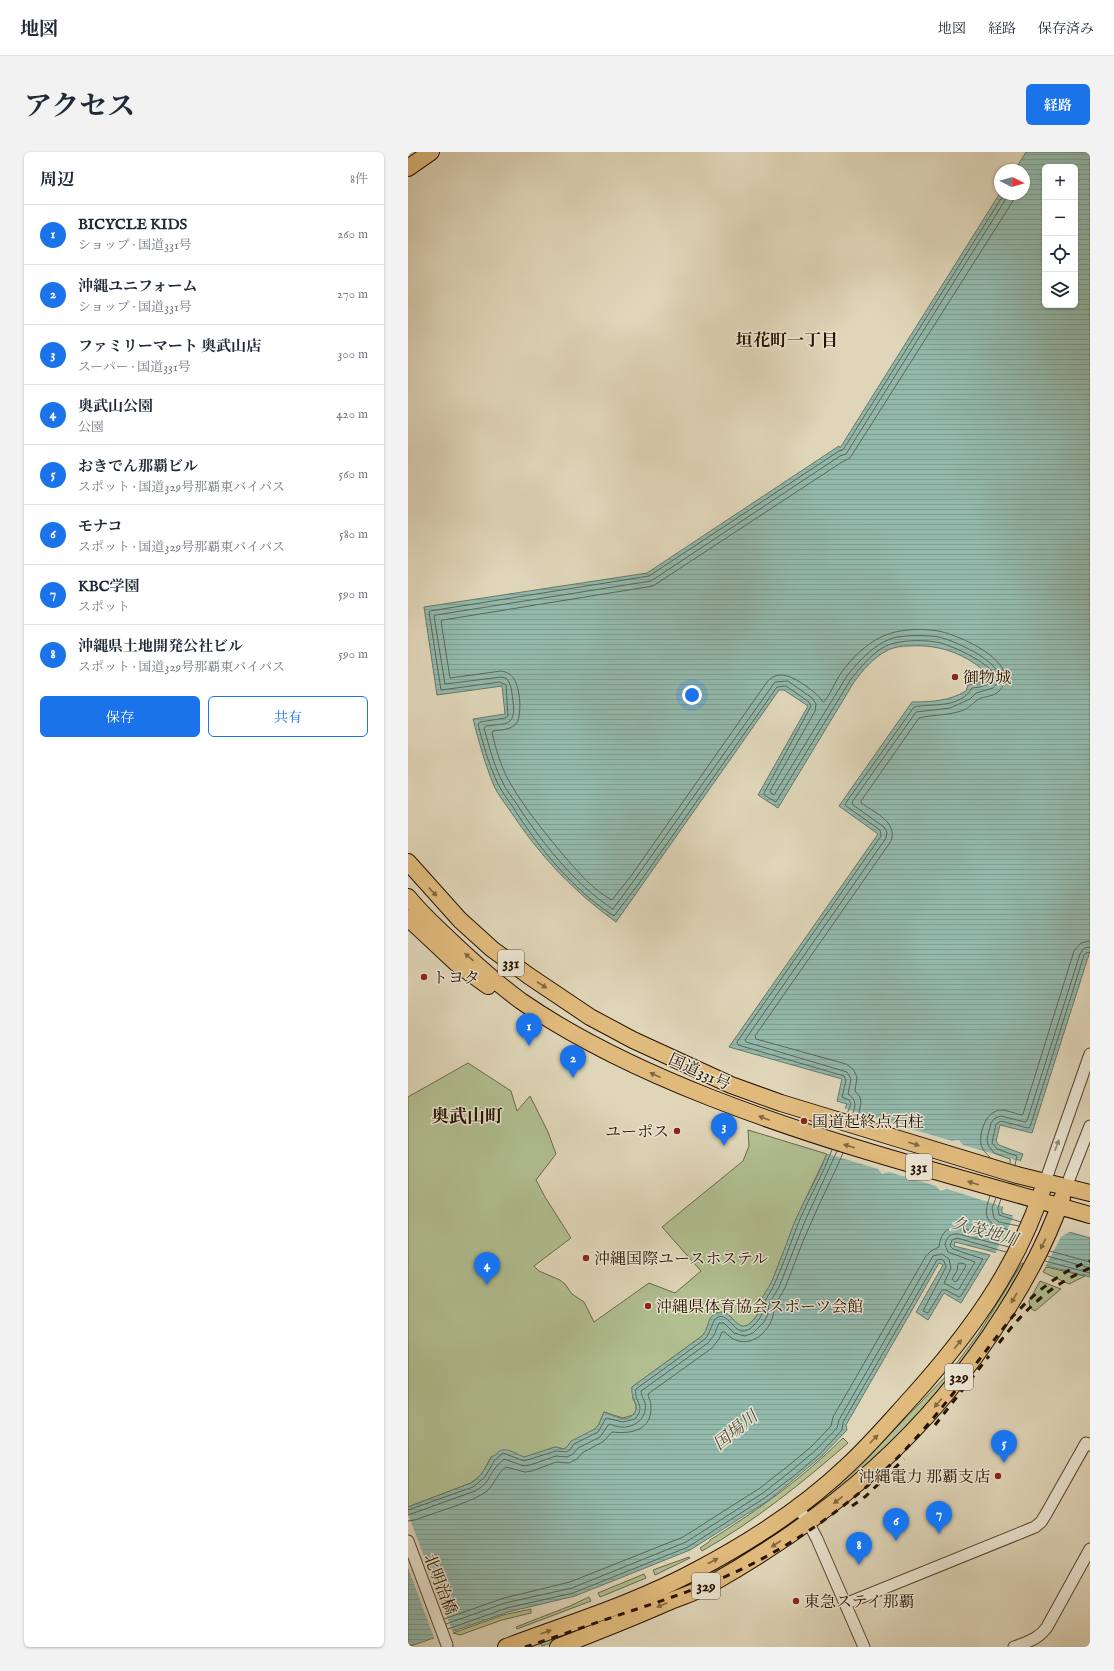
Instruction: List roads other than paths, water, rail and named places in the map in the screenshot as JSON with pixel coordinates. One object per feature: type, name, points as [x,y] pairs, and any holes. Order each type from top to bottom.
[{"type":"highway","points":[[408,168],[431,152]]},
{"type":"highway","name":"国道331号","points":[[408,862],[460,920],[492,948],[528,976],[590,1017],[633,1040],[725,1082],[781,1103],[1017,1175],[1090,1194]]},
{"type":"highway","name":"国道331号","points":[[408,897],[420,911],[462,952],[520,1000],[578,1036],[630,1064],[773,1122],[1011,1194],[1090,1215]]},
{"type":"highway","name":"国道331号","points":[[408,918],[456,963],[496,992],[520,1000]]},
{"type":"highway","name":"329","points":[[509,1647],[605,1611],[666,1586],[722,1557],[777,1522],[847,1467],[881,1432],[944,1362],[981,1313],[1013,1259],[1033,1217],[1045,1182]]},
{"type":"highway","name":"329","points":[[558,1647],[611,1627],[709,1585],[756,1557],[808,1522],[867,1476],[918,1426],[982,1348],[1011,1302],[1032,1264],[1053,1223],[1066,1187]]},
{"type":"street","points":[[1045,1182],[1090,1054]]},
{"type":"street","points":[[1066,1187],[1090,1126]]},
{"type":"street","points":[[845,1604],[1035,1527],[1041,1522],[1046,1514],[1086,1443],[1090,1445]]},
{"type":"street","points":[[797,1506],[808,1522],[864,1647]]},
{"type":"street","name":"北明治橋","points":[[408,1541],[446,1642]]},
{"type":"street","points":[[1014,1647],[1042,1635],[1090,1549]]},
{"type":"water","points":[[1026,152],[1090,152],[1090,951],[1032,1133],[1000,1125],[996,1141],[999,1145],[1023,1154],[1002,1209],[1002,1213],[1090,1238],[1090,1277],[955,1242],[954,1246],[990,1255],[961,1303],[944,1293],[928,1320],[916,1312],[943,1265],[939,1263],[846,1425],[847,1430],[822,1456],[769,1500],[690,1550],[575,1596],[508,1612],[408,1647],[408,1507],[475,1481],[492,1456],[500,1451],[507,1450],[524,1457],[555,1447],[564,1449],[571,1441],[595,1429],[604,1412],[619,1418],[631,1417],[636,1410],[632,1387],[702,1336],[706,1331],[713,1315],[720,1312],[725,1313],[743,1326],[749,1324],[757,1316],[760,1303],[771,1283],[796,1219],[821,1168],[847,1104],[837,1101],[842,1079],[729,1047],[878,834],[839,806],[912,702],[933,701],[953,697],[966,691],[968,685],[989,680],[990,676],[981,668],[962,656],[932,647],[903,646],[888,650],[878,656],[854,682],[778,808],[758,795],[808,706],[784,690],[779,690],[616,922],[586,898],[545,858],[522,828],[494,786],[473,719],[505,714],[502,686],[437,695],[424,607],[647,573],[839,446],[840,448],[996,200],[1030,200],[1030,164],[1019,164]]},
{"type":"railway","points":[[525,1647],[678,1595],[720,1579],[770,1555],[811,1529],[869,1485],[904,1451],[933,1419],[1013,1316],[1022,1307],[1039,1291],[1058,1277],[1090,1261]]},
{"type":"railway","points":[[999,1343],[1009,1330],[1039,1299],[1062,1282],[1090,1268]]},
{"type":"railway","points":[[935,1425],[989,1356]]},
{"type":"railway","points":[[852,1506],[866,1496],[904,1459]]},
{"type":"place","name":"御物城","points":[[955,677]]},
{"type":"place","name":"トヨタ","points":[[424,977]]},
{"type":"place","name":"BICYCLE KIDS","points":[[529,1046]]},
{"type":"place","name":"沖縄ユニフォーム","points":[[573,1078]]},
{"type":"place","name":"国道起終点石柱","points":[[804,1121]]},
{"type":"place","name":"ユーポス","points":[[677,1131]]},
{"type":"place","name":"ファミリーマート 奥武山店","points":[[724,1146]]},
{"type":"place","name":"沖縄国際ユースホステル","points":[[586,1258]]},
{"type":"place","name":"奥武山公園","points":[[487,1285]]},
{"type":"place","name":"沖縄県体育協会スポーツ会館","points":[[648,1306]]},
{"type":"place","name":"おきでん那覇ビル","points":[[1004,1463]]},
{"type":"place","name":"沖縄電力 那覇支店","points":[[998,1476]]},
{"type":"place","name":"KBC学園","points":[[939,1534]]},
{"type":"place","name":"モナコ","points":[[896,1541]]},
{"type":"place","name":"沖縄県土地開発公社ビル","points":[[859,1565]]},
{"type":"place","name":"東急ステイ那覇","points":[[796,1601]]},
{"type":"district","name":"垣花町一丁目","points":[[787,340]]},
{"type":"district","name":"奥武山町","points":[[467,1116]]},
{"type":"water label","name":"久茂地川","points":[[985,1231]]},
{"type":"water label","name":"国場川","points":[[735,1430]]}]
